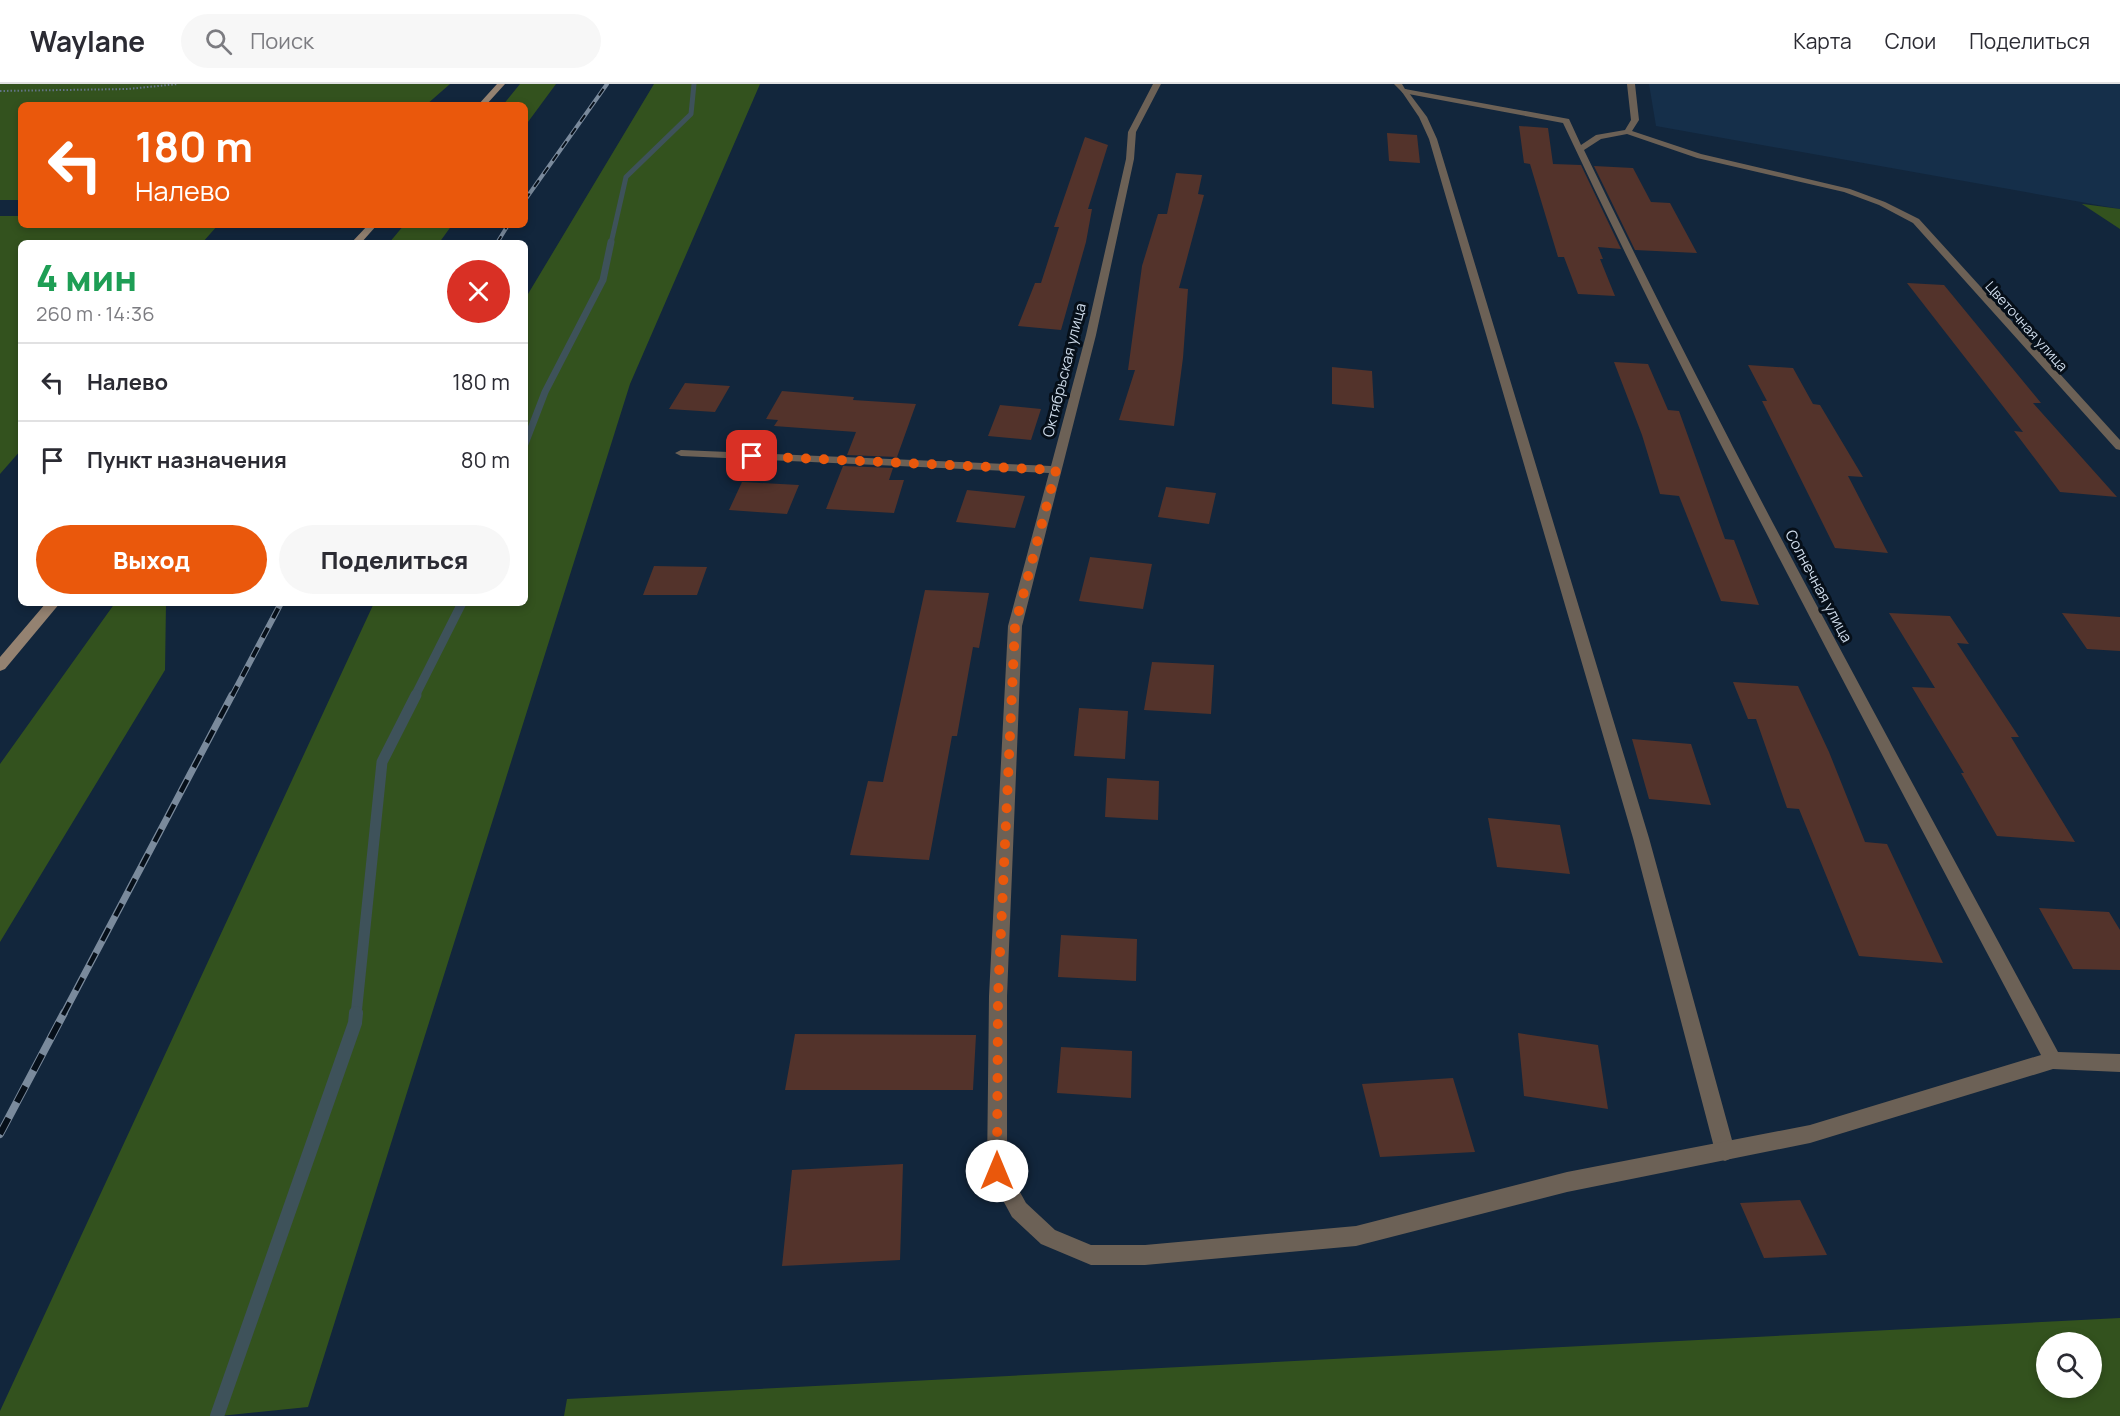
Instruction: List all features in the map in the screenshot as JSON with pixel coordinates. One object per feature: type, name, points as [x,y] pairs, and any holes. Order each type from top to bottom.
[{"type":"street","points":[[485,102],[501,84]]},
{"type":"street","name":"Октябрьская улица","points":[[1157,84],[1132,132],[1130,159],[1091,335],[1015,626],[998,996],[997,1171],[1019,1210],[1048,1237],[1090,1255],[1145,1255],[1356,1236],[1567,1182],[1725,1150]]},
{"type":"street","points":[[1579,150],[1599,137],[1628,132],[1635,120],[1631,84]]},
{"type":"street","points":[[1401,88],[1423,117],[1432,138],[1641,838],[1725,1150],[1810,1134],[2053,1060],[2120,1063]]},
{"type":"street","name":"Солнечная улица","points":[[1401,88],[1566,121],[1737,466],[2053,1060]]},
{"type":"street","name":"Цветочная улица","points":[[1628,132],[1675,149],[1861,194],[1894,208],[1916,221],[2120,447]]},
{"type":"street","points":[[359,240],[370,228]]},
{"type":"street","points":[[681,453],[1056,470]]},
{"type":"street","points":[[0,666],[50,606]]},
{"type":"path","points":[[0,91],[128,89],[178,84]]},
{"type":"shaded area","points":[[1649,84],[2120,84],[2120,209],[1656,126]]},
{"type":"green space","points":[[0,84],[450,84],[429,102],[18,102],[18,200],[0,200]]},
{"type":"green space","points":[[520,84],[556,84],[528,122],[528,102],[505,102]]},
{"type":"green space","points":[[654,84],[760,84],[630,384],[308,1407],[220,1416],[0,1416],[0,1411],[373,606],[528,606],[528,294]]},
{"type":"green space","points":[[2082,204],[2120,209],[2120,229]]},
{"type":"green space","points":[[0,216],[18,216],[18,228],[215,228],[205,240],[18,240],[18,453],[0,474]]},
{"type":"green space","points":[[402,228],[450,228],[441,240],[392,240]]},
{"type":"green space","points":[[113,606],[166,606],[165,670],[0,942],[0,764]]},
{"type":"green space","points":[[2120,1318],[2120,1416],[564,1416],[567,1399]]},
{"type":"building","points":[[1519,126],[1548,128],[1553,164],[1581,165],[1621,249],[1598,247],[1603,259],[1600,259],[1615,296],[1578,294],[1564,257],[1558,257],[1530,164],[1524,163]]},
{"type":"building","points":[[1387,133],[1417,135],[1420,163],[1389,161]]},
{"type":"building","points":[[1085,137],[1108,145],[1088,209],[1092,209],[1086,242],[1061,330],[1018,326],[1035,283],[1041,283],[1059,227],[1054,227]]},
{"type":"building","points":[[1594,166],[1633,168],[1651,202],[1670,203],[1697,253],[1635,250]]},
{"type":"building","points":[[1176,173],[1202,175],[1198,194],[1204,195],[1179,288],[1188,289],[1183,358],[1174,426],[1119,420],[1135,370],[1128,370],[1142,266],[1158,214],[1167,214]]},
{"type":"building","points":[[1907,283],[1944,285],[2041,403],[2033,403],[2117,497],[2060,492],[2014,431],[2023,432]]},
{"type":"building","points":[[1614,362],[1648,364],[1668,410],[1679,411],[1725,539],[1734,540],[1759,605],[1721,601],[1679,496],[1660,494],[1642,435]]},
{"type":"building","points":[[1748,365],[1793,368],[1813,404],[1820,405],[1863,477],[1848,476],[1888,553],[1835,548],[1762,401],[1767,401]]},
{"type":"building","points":[[1332,367],[1372,371],[1374,408],[1332,404]]},
{"type":"building","points":[[685,383],[730,386],[715,412],[669,409]]},
{"type":"building","points":[[782,391],[854,397],[853,400],[916,404],[897,457],[847,455],[856,432],[774,426],[778,420],[766,419]]},
{"type":"building","points":[[1000,405],[1041,409],[1031,440],[988,436]]},
{"type":"building","points":[[843,466],[893,468],[889,480],[904,480],[894,513],[826,509]]},
{"type":"building","points":[[742,482],[799,485],[787,514],[729,510]]},
{"type":"building","points":[[1166,487],[1216,493],[1209,524],[1158,517]]},
{"type":"building","points":[[967,490],[1025,496],[1015,528],[956,522]]},
{"type":"building","points":[[1090,557],[1152,564],[1143,609],[1079,601]]},
{"type":"building","points":[[654,566],[707,567],[697,595],[643,595]]},
{"type":"building","points":[[925,590],[989,593],[979,648],[973,647],[957,736],[952,736],[929,860],[850,855],[868,781],[883,782]]},
{"type":"building","points":[[1889,613],[1950,616],[1969,644],[1957,643],[2019,737],[2011,737],[2075,842],[1997,836],[1961,773],[1964,773],[1912,687],[1935,688]]},
{"type":"building","points":[[2062,613],[2120,617],[2120,651],[2087,649]]},
{"type":"building","points":[[1152,662],[1214,665],[1211,714],[1144,710]]},
{"type":"building","points":[[1733,682],[1798,686],[1829,752],[1865,842],[1887,844],[1943,963],[1859,956],[1799,809],[1787,808],[1756,719],[1748,719]]},
{"type":"building","points":[[1079,708],[1128,711],[1125,759],[1074,756]]},
{"type":"building","points":[[1632,739],[1691,744],[1711,805],[1649,799]]},
{"type":"building","points":[[1107,778],[1159,781],[1158,820],[1105,817]]},
{"type":"building","points":[[1488,818],[1560,825],[1570,874],[1497,867]]},
{"type":"building","points":[[2039,908],[2109,912],[2120,930],[2120,970],[2073,969]]},
{"type":"building","points":[[1061,935],[1137,939],[1136,981],[1058,977]]},
{"type":"building","points":[[1518,1033],[1598,1045],[1608,1109],[1524,1096]]},
{"type":"building","points":[[795,1034],[976,1035],[973,1090],[785,1090]]},
{"type":"building","points":[[1061,1047],[1132,1051],[1131,1098],[1057,1093]]},
{"type":"building","points":[[1453,1078],[1475,1152],[1380,1157],[1362,1084]]},
{"type":"building","points":[[903,1164],[900,1260],[782,1266],[792,1170]]},
{"type":"building","points":[[1800,1200],[1827,1255],[1764,1258],[1740,1203]]},
{"type":"waterway","points":[[611,243],[626,177],[691,114],[694,84]]},
{"type":"waterway","points":[[528,436],[545,392],[603,280],[611,242]]},
{"type":"waterway","points":[[415,696],[460,606]]},
{"type":"waterway","points":[[356,1015],[382,762],[416,695]]},
{"type":"waterway","points":[[217,1416],[355,1023],[356,1013]]},
{"type":"railway","points":[[528,196],[607,84]]},
{"type":"railway","points":[[499,240],[506,228]]},
{"type":"railway","points":[[232,696],[279,606]]},
{"type":"railway","points":[[63,1015],[232,695]]},
{"type":"railway","points":[[0,1134],[64,1013]]},
{"type":"route","points":[[752,456],[1056,470],[1015,626],[998,996],[997,1171]]}]
